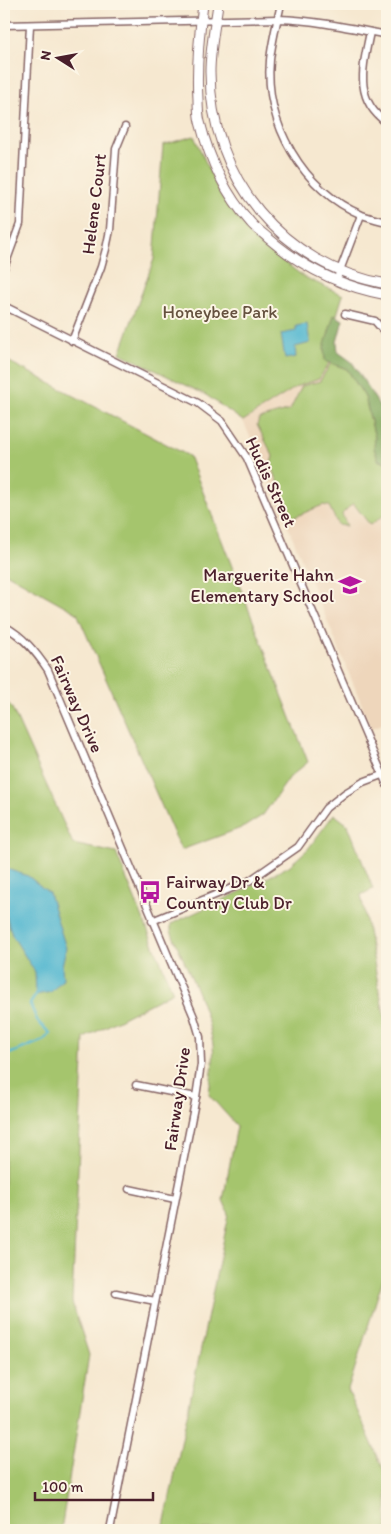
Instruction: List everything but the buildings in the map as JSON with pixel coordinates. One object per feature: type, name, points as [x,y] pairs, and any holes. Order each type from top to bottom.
[{"type":"street","points":[[204,4],[197,56],[200,120],[214,164],[227,190],[251,223],[283,251],[336,281],[387,295]]},
{"type":"street","points":[[218,4],[210,72],[214,115],[224,151],[234,173],[255,207],[282,235],[303,251],[340,271],[387,284]]},
{"type":"street","points":[[280,4],[270,61],[271,91],[277,121],[284,137],[297,162],[317,185],[361,215],[387,222]]},
{"type":"street","points":[[4,25],[278,19],[300,20],[387,35]]},
{"type":"street","points":[[4,268],[20,224],[30,25]]},
{"type":"street","points":[[370,32],[363,67],[363,83],[370,106],[387,123]]},
{"type":"street","name":"Helene Court","points":[[72,341],[101,267],[106,249],[110,230],[116,149],[125,127]]},
{"type":"street","points":[[336,281],[361,215]]},
{"type":"street","name":"Hudis Street","points":[[4,306],[198,402],[222,421],[247,458],[385,774],[387,785]]},
{"type":"street","points":[[345,314],[375,321],[387,335]]},
{"type":"street","name":"Fairway Drive","points":[[4,626],[16,632],[36,652],[48,670],[194,1018],[200,1037],[201,1064],[196,1097],[110,1530]]},
{"type":"street","points":[[152,921],[249,881],[298,847],[326,808],[332,803],[354,787],[385,774]]},
{"type":"street","points":[[136,1084],[196,1097]]},
{"type":"street","points":[[129,1190],[175,1199]]},
{"type":"street","points":[[116,1293],[155,1301]]},
{"type":"shaded area","name":"Marguerite Hahn Elementary School","points":[[331,360],[387,438],[387,722],[372,728],[243,421],[298,386],[319,379]]},
{"type":"green space","name":"Honeybee Park","points":[[194,136],[220,194],[253,238],[304,277],[343,295],[328,344],[331,360],[319,379],[298,386],[243,421],[206,395],[120,353],[154,259],[163,145]]},
{"type":"green space","points":[[334,315],[343,320],[337,342],[338,352],[352,362],[387,418],[387,462],[379,461],[374,448],[375,438],[365,397],[347,369],[325,361],[324,348]]},
{"type":"green space","points":[[4,359],[189,456],[308,762],[290,777],[263,815],[244,827],[181,850],[77,613],[4,572]]},
{"type":"green space","points":[[331,363],[347,369],[365,397],[375,438],[374,448],[379,461],[387,462],[387,513],[370,525],[353,503],[342,514],[347,526],[338,525],[329,506],[323,505],[292,518],[271,464],[273,456],[257,425],[259,419],[290,410],[302,386],[320,381]]},
{"type":"green space","points":[[4,700],[11,706],[73,844],[116,853],[173,992],[84,1038],[72,1302],[89,1355],[61,1530],[4,1530]]},
{"type":"green space","points":[[334,814],[348,825],[373,889],[361,895],[387,1030],[387,1266],[348,1390],[387,1477],[387,1530],[163,1530],[229,1214],[223,1200],[237,1126],[209,1095],[213,1057],[210,1030],[195,987],[171,931],[171,924],[246,889],[289,866],[308,849]]},
{"type":"water","points":[[307,324],[310,343],[295,347],[296,357],[285,359],[281,334],[296,331],[296,326]]},
{"type":"water","points":[[4,868],[28,876],[49,893],[66,948],[62,966],[63,979],[51,992],[36,995],[35,972],[12,935],[4,909]]},
{"type":"waterway","points":[[4,1056],[44,1040],[50,1033],[38,1022],[30,1004],[37,993]]},
{"type":"place","name":"Marguerite Hahn Elementary School","points":[[350,585]]},
{"type":"place","name":"Fairway Dr & Country Club Dr","points":[[150,892]]}]
